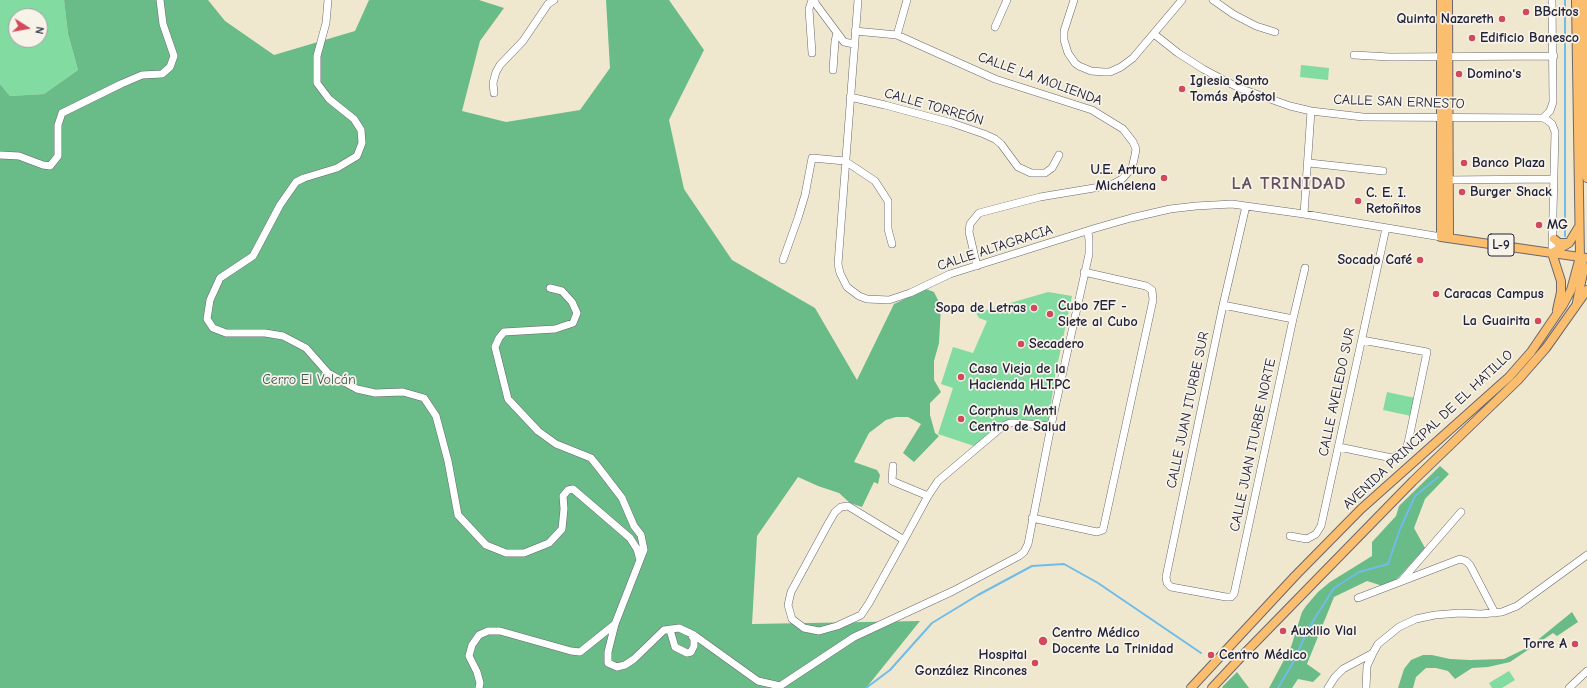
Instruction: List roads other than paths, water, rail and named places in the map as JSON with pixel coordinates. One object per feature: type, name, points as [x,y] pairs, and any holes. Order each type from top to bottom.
[{"type":"main road","points":[[1441,0],[1445,56]]},
{"type":"main road","points":[[1445,237],[1445,56],[1448,0]]},
{"type":"main road","name":"AVENIDA PRINCIPAL DE EL HATILLO","points":[[1192,688],[1295,576],[1361,509],[1513,372],[1531,352],[1563,305],[1584,258],[1579,226],[1576,0]]},
{"type":"main road","points":[[1583,0],[1584,161],[1587,178]]},
{"type":"main road","points":[[1557,314],[1561,281],[1552,253],[1569,243],[1579,226]]},
{"type":"main road","name":"L-9","points":[[1445,237],[1584,258]]},
{"type":"main road","points":[[1554,239],[1559,243],[1569,243]]},
{"type":"main road","points":[[1577,305],[1577,296],[1583,273],[1584,258]]},
{"type":"main road","name":"AVENIDA PRINCIPAL DE EL HATILLO","points":[[1212,688],[1414,481],[1518,380],[1546,348],[1587,290]]},
{"type":"main road","points":[[1577,305],[1587,299]]},
{"type":"street","points":[[0,155],[19,156],[50,166],[58,156],[58,125],[62,113],[121,84],[142,76],[162,74],[170,67],[174,56],[163,24],[160,0]]},
{"type":"street","points":[[328,0],[326,23],[317,56],[317,84],[329,99],[354,118],[361,130],[362,143],[357,156],[338,168],[304,178],[296,182],[280,205],[253,256],[220,278],[210,300],[207,319],[213,328],[226,333],[283,336],[306,348],[328,373],[357,389],[374,393],[403,392],[424,398],[436,416],[448,461],[458,515],[486,545],[506,553],[524,553],[549,543],[562,529],[564,509],[563,496],[568,490],[573,488],[630,538],[637,549],[640,560]]},
{"type":"street","points":[[494,93],[493,83],[500,65],[523,41],[548,4],[554,0]]},
{"type":"street","points":[[813,0],[844,42],[854,44]]},
{"type":"street","points":[[812,53],[809,9],[813,0]]},
{"type":"street","name":"CALLE ALTAGRACIA","points":[[858,0],[838,264],[844,281],[852,292],[859,296],[867,299],[889,300],[910,293],[950,274],[1131,218],[1170,209],[1232,204],[1445,237]]},
{"type":"street","points":[[897,35],[906,0]]},
{"type":"street","points":[[995,27],[1008,0]]},
{"type":"street","points":[[1074,0],[1067,23],[1064,40],[1068,53],[1075,63],[1085,69],[1104,72],[1121,67],[1133,58],[1182,0]]},
{"type":"street","points":[[1213,0],[1233,14],[1256,26],[1275,32]]},
{"type":"street","points":[[1552,0],[1554,56],[1553,102],[1550,111],[1543,118],[1550,122],[1555,132],[1554,239],[1552,253]]},
{"type":"street","name":"CALLE LA MOLIENDA","points":[[855,31],[897,35],[995,79],[1092,110],[1123,129],[1130,136],[1136,148],[1132,168],[1122,179],[1115,183],[1106,186],[1040,197],[979,213],[970,224],[969,232],[977,266]]},
{"type":"street","points":[[833,70],[835,41],[838,33]]},
{"type":"street","name":"CALLE SAN ERNESTO","points":[[1154,34],[1178,53],[1203,69],[1239,88],[1311,111],[1363,117],[1543,118]]},
{"type":"street","points":[[1354,55],[1390,57],[1554,56]]},
{"type":"street","name":"CALLE TORREÓN","points":[[850,97],[958,125],[984,134],[995,139],[1001,144],[1018,167],[1031,173],[1046,173],[1052,168],[1059,155]]},
{"type":"street","points":[[1304,214],[1309,163],[1311,111]]},
{"type":"street","points":[[783,260],[805,195],[812,158],[845,161],[875,181],[888,201],[888,229],[892,244]]},
{"type":"street","points":[[1309,163],[1384,171]]},
{"type":"street","points":[[1445,180],[1554,178]]},
{"type":"street","name":"CALLE JUAN ITURBE SUR","points":[[1202,593],[1171,587],[1167,583],[1166,577],[1223,305],[1246,206]]},
{"type":"street","name":"CALLE AVELEDO SUR","points":[[1290,536],[1307,539],[1316,534],[1321,526],[1386,228]]},
{"type":"street","points":[[550,288],[562,291],[572,302],[577,313],[573,322],[555,329],[504,332],[499,338],[495,347],[508,399],[538,431],[556,444],[591,458],[622,498],[634,526],[641,535],[644,550],[615,624],[608,652],[608,663],[617,667],[625,665],[664,630],[679,628],[690,633],[758,681],[780,686],[854,637],[952,591],[1024,552],[1028,544],[1051,426],[1089,254],[1088,232]]},
{"type":"street","name":"CALLE JUAN ITURBE NORTE","points":[[1202,593],[1230,597],[1234,594],[1305,268]]},
{"type":"street","points":[[1032,518],[1097,532],[1103,530],[1153,300],[1152,290],[1146,286],[1084,272]]},
{"type":"street","points":[[1223,305],[1293,319]]},
{"type":"street","points":[[1339,446],[1392,458],[1405,451],[1408,443],[1427,352],[1362,340]]},
{"type":"street","points":[[904,540],[848,506],[841,507],[835,512],[791,592],[788,605],[792,619],[804,628],[819,631],[837,626],[861,615],[938,481],[1003,426],[1010,423],[1018,423],[1051,426]]},
{"type":"street","points":[[893,466],[892,480],[928,496]]},
{"type":"street","points":[[1400,582],[1461,512]]},
{"type":"street","points":[[1366,688],[1367,666],[1373,653],[1378,644],[1399,627],[1416,619],[1460,613],[1481,614],[1502,612],[1517,606],[1587,555]]},
{"type":"street","points":[[1358,598],[1460,559],[1470,566],[1495,613]]},
{"type":"street","points":[[479,688],[480,683],[477,672],[469,656],[472,645],[479,635],[488,631],[500,631],[571,651],[580,652],[615,624]]},
{"type":"street","points":[[670,630],[675,647],[687,653],[691,652],[694,646],[694,639],[690,633]]},
{"type":"street","points":[[1328,688],[1335,677],[1343,669],[1373,653]]},
{"type":"street","points":[[1569,688],[1587,671]]},
{"type":"waterway","points":[[1565,0],[1565,236]]},
{"type":"waterway","points":[[1278,688],[1294,661],[1308,629],[1334,588],[1359,572],[1388,564],[1400,529],[1415,496],[1438,477]]},
{"type":"waterway","points":[[866,688],[890,670],[932,623],[978,595],[1032,566],[1064,564],[1098,583],[1201,653]]},
{"type":"place","name":"BBcitos","points":[[1526,12]]},
{"type":"place","name":"Quinta Nazareth","points":[[1502,19]]},
{"type":"place","name":"Edificio Banesco","points":[[1472,38]]},
{"type":"place","name":"Domino's","points":[[1459,74]]},
{"type":"place","name":"Iglesia Santo Tomás Apóstol","points":[[1182,89]]},
{"type":"place","name":"Banco Plaza","points":[[1464,163]]},
{"type":"place","name":"U.E. Arturo Michelena","points":[[1164,178]]},
{"type":"place","name":"Burger Shack","points":[[1462,192]]},
{"type":"place","name":"C. E. I. Retoñitos","points":[[1358,201]]},
{"type":"place","name":"MG","points":[[1539,225]]},
{"type":"place","name":"Socado Café","points":[[1420,260]]},
{"type":"place","name":"Caracas Campus","points":[[1436,294]]},
{"type":"place","name":"Sopa de Letras","points":[[1034,308]]},
{"type":"place","name":"Cubo 7EF - Siete al Cubo","points":[[1050,314]]},
{"type":"place","name":"La Guairita","points":[[1538,321]]},
{"type":"place","name":"Secadero","points":[[1021,344]]},
{"type":"place","name":"Casa Vieja de la Hacienda HLT.PC","points":[[961,377]]},
{"type":"place","name":"Corphus Menti Centro de Salud","points":[[961,419]]},
{"type":"place","name":"Auxilio Vial","points":[[1283,631]]},
{"type":"place","name":"Centro Médico Docente La Trinidad","points":[[1043,641]]},
{"type":"place","name":"Torre A","points":[[1575,644]]},
{"type":"place","name":"Centro Médico","points":[[1211,655]]},
{"type":"place","name":"Hospital González Rincones","points":[[1035,663]]},
{"type":"district","name":"LA TRINIDAD","points":[[1289,184]]},
{"type":"park label","name":"Cerro El Volcán","points":[[309,380]]}]
